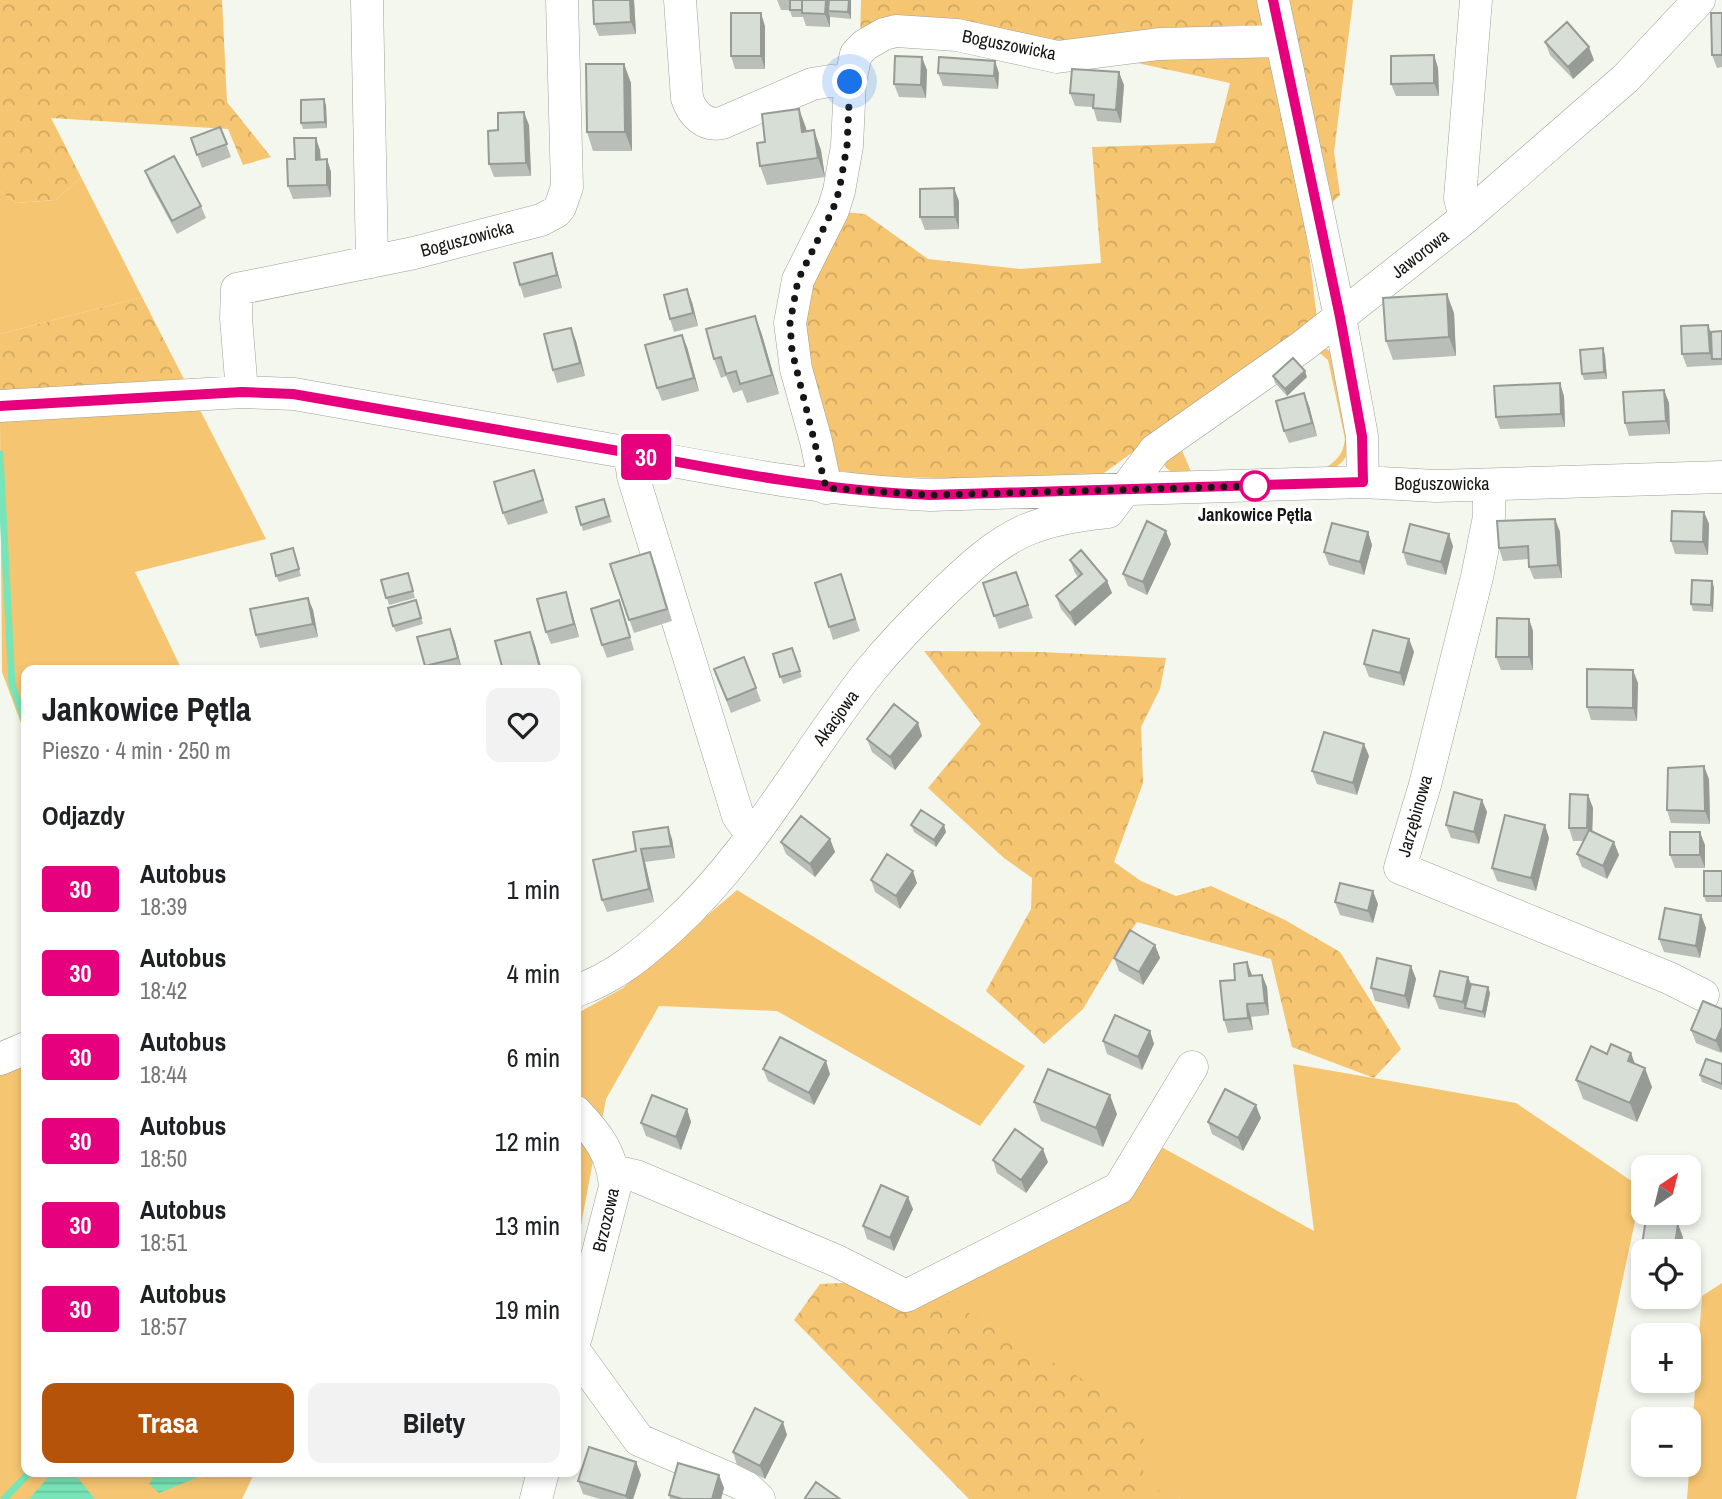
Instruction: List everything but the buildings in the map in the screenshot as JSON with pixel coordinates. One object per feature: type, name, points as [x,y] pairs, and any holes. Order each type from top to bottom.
[{"type":"street","points":[[367,0],[372,262]]},
{"type":"street","name":"Boguszowicka","points":[[242,392],[236,318],[237,289],[372,262],[533,222],[551,215],[560,207],[567,187],[562,0]]},
{"type":"street","points":[[680,0],[687,98],[690,108],[705,122],[722,123],[812,83],[850,82]]},
{"type":"street","points":[[1273,0],[1340,317],[1362,436],[1363,482]]},
{"type":"street","points":[[1465,218],[1460,198],[1476,0]]},
{"type":"street","name":"Jaworowa","points":[[1127,490],[1156,450],[1303,346],[1465,218],[1626,78],[1699,0]]},
{"type":"street","name":"Boguszowicka","points":[[826,488],[792,351],[790,323],[798,280],[839,191],[847,146],[850,82],[856,54],[873,38],[896,31],[957,35],[1057,57],[1159,44],[1282,41]]},
{"type":"street","name":"Boguszowicka","points":[[0,406],[242,392],[293,394],[826,488],[930,495],[1363,482],[1436,486],[1722,477]]},
{"type":"street","points":[[631,454],[633,476],[738,816],[752,835]]},
{"type":"street","name":"Jarzębinowa","points":[[1489,485],[1489,517],[1477,577],[1425,785],[1400,868],[1669,978],[1703,995]]},
{"type":"street","name":"Akacjowa","points":[[581,989],[597,984],[643,953],[715,883],[867,674],[920,615],[963,574],[1024,531],[1051,521],[1108,512],[1127,490]]},
{"type":"street","points":[[0,1059],[21,1050]]},
{"type":"street","points":[[614,1171],[636,1176],[837,1261],[906,1296],[1119,1188],[1192,1067]]},
{"type":"street","name":"Brzozowa","points":[[581,1118],[610,1155],[615,1187],[581,1319]]},
{"type":"street","points":[[581,1360],[639,1440],[744,1485],[759,1499]]},
{"type":"street","points":[[536,1499],[542,1477]]},
{"type":"green space","points":[[0,0],[222,0],[227,102],[271,157],[243,165],[228,129],[51,118],[81,177],[56,200],[16,203],[0,191]]},
{"type":"green space","points":[[861,0],[1353,0],[1334,152],[1340,195],[1306,228],[1317,319],[1104,473],[1084,482],[835,475],[800,325],[819,254],[844,212],[865,214],[928,259],[1020,269],[1101,263],[1092,147],[1215,143],[1230,83],[1049,44],[879,18],[860,42]]},
{"type":"green space","points":[[81,177],[142,297],[0,334],[0,191],[16,203],[56,200]]},
{"type":"green space","points":[[142,297],[189,389],[0,395],[0,334]]},
{"type":"green space","points":[[1319,347],[1329,351],[1337,362],[1350,428],[1349,450],[1344,460],[1335,468],[1321,473],[1193,477],[1174,474],[1165,467],[1163,458],[1171,448],[1258,387],[1264,389],[1181,448],[1192,474],[1326,468],[1330,465],[1337,459],[1345,439],[1328,360],[1315,349]]},
{"type":"green space","points":[[198,406],[266,539],[135,572],[180,665],[21,665],[21,723],[2,672],[0,419]]},
{"type":"green space","points":[[924,651],[1041,652],[1166,658],[1160,689],[1141,727],[1143,783],[1114,862],[1141,881],[1176,896],[1211,886],[1285,920],[1340,952],[1401,1049],[1374,1078],[1292,1047],[1271,959],[1137,922],[1083,1009],[1044,1044],[986,991],[1031,909],[1032,878],[1004,858],[928,788],[981,724]]},
{"type":"green space","points":[[737,890],[1025,1066],[980,1126],[777,1011],[659,1006],[606,1099],[601,1125],[581,1105],[581,1011],[623,988]]},
{"type":"green space","points":[[1293,1064],[1516,1103],[1631,1181],[1631,1225],[1634,1225],[1576,1499],[1181,1499],[1143,1485],[931,1291],[1127,1194],[1156,1144],[1314,1231]]},
{"type":"green space","points":[[21,1066],[21,1477],[253,1477],[242,1499],[0,1499],[0,1075]]},
{"type":"green space","points":[[581,1135],[595,1150],[581,1225]]},
{"type":"green space","points":[[912,1280],[1144,1415],[1143,1484],[1181,1499],[969,1499],[794,1320],[820,1284]]},
{"type":"green space","points":[[1722,1283],[1722,1499],[1687,1499],[1689,1477],[1701,1477],[1701,1407],[1694,1407],[1695,1393],[1701,1393],[1702,1296]]},
{"type":"shaded area","points":[[49,1477],[77,1477],[95,1499],[29,1499]]},
{"type":"shaded area","points":[[154,1477],[197,1477],[159,1493],[149,1484]]},
{"type":"waterway","points":[[0,454],[12,685],[21,709]]},
{"type":"waterway","points":[[4,1499],[25,1477]]},
{"type":"bus line","name":"30","points":[[0,406],[242,392],[293,394],[717,470],[826,488],[875,493],[930,495],[1363,482],[1362,436],[1340,317],[1273,0]]},
{"type":"place","name":"Jankowice Pętla","points":[[1255,486]]},
{"type":"route","points":[[850,82],[843,175],[833,209],[798,280],[790,323],[792,351],[826,488],[930,495],[1255,486]]}]
